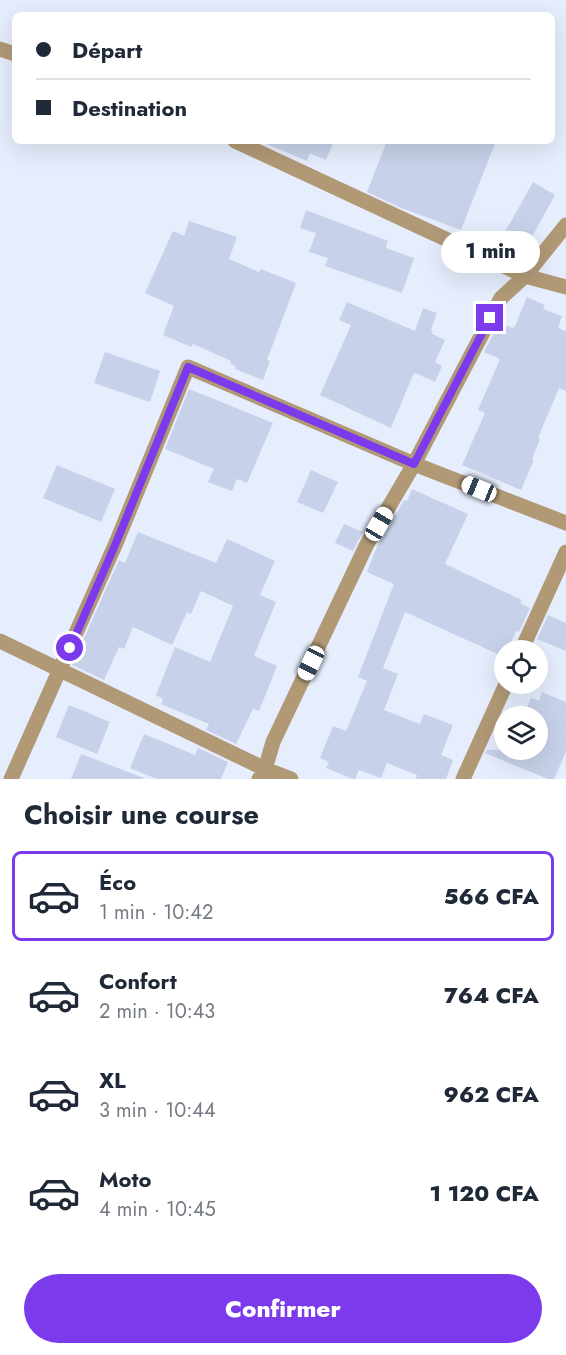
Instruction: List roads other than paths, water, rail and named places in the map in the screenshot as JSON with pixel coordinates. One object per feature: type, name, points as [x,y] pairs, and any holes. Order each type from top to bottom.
[{"type":"street","points":[[241,144],[525,276],[566,286]]},
{"type":"street","points":[[262,774],[273,741],[367,544],[414,464],[501,298],[525,276],[566,225]]},
{"type":"street","points":[[11,779],[116,543],[188,367],[414,464],[566,523]]},
{"type":"street","points":[[526,640],[566,552]]},
{"type":"street","points":[[0,641],[262,774],[291,779]]},
{"type":"street","points":[[464,779],[502,694]]}]
